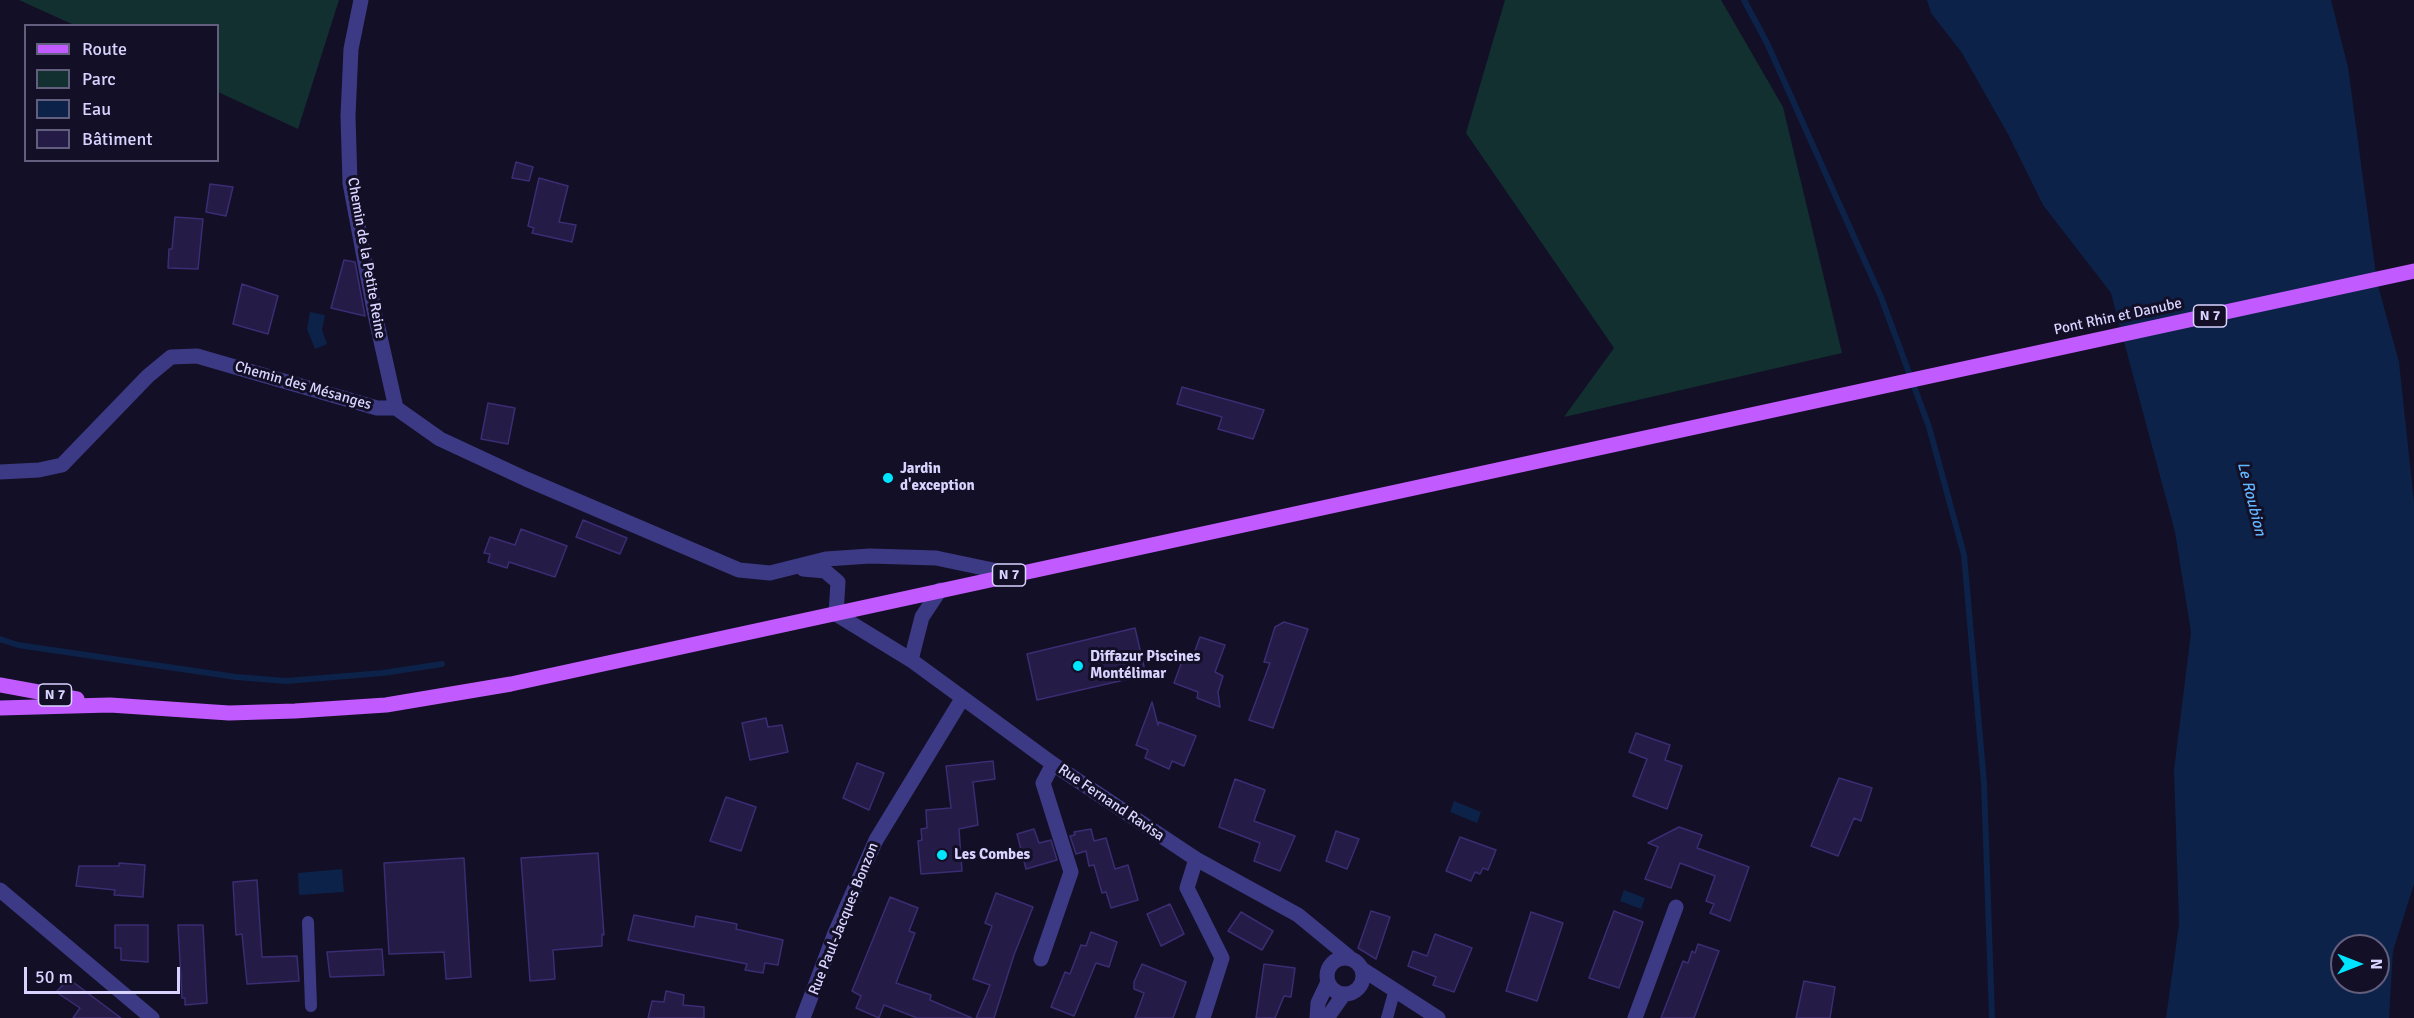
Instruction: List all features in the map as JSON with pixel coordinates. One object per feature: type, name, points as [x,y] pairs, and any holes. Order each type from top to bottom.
[{"type":"main road","name":"Pont Rhin et Danube","points":[[1012,574],[2414,271]]},
{"type":"main road","name":"N 7","points":[[0,708],[110,705],[229,713],[386,705],[511,684],[1012,574]]},
{"type":"main road","name":"N 7","points":[[0,685],[110,705]]},
{"type":"street","name":"Chemin de la Petite Reine","points":[[361,0],[351,49],[348,117],[350,183],[374,310],[396,408]]},
{"type":"street","name":"Chemin des Mésanges","points":[[0,472],[39,470],[62,465],[148,376],[171,357],[197,356],[377,408],[396,408],[440,439],[526,479],[739,570],[770,573],[826,559],[870,556],[936,558],[1012,574]]},
{"type":"street","name":"Chemin des Mésanges","points":[[794,568],[825,571],[838,582],[836,614]]},
{"type":"street","points":[[910,660],[922,616],[940,590]]},
{"type":"street","name":"Rue Fernand Ravisa","points":[[836,614],[910,660],[1053,764],[1196,860],[1298,915],[1349,957]]},
{"type":"street","name":"Rue Paul-Jacques Bonzon","points":[[804,1018],[834,933],[876,840],[962,699]]},
{"type":"street","points":[[1041,960],[1071,872],[1042,783],[1053,764]]},
{"type":"street","points":[[1196,860],[1187,888],[1221,958],[1203,1018]]},
{"type":"street","points":[[0,890],[152,1018]]},
{"type":"street","points":[[1635,1018],[1676,907]]},
{"type":"street","points":[[1321,932],[1328,975],[1333,990],[1344,994],[1356,991],[1364,975],[1362,969]]},
{"type":"street","points":[[1317,1018],[1318,1003],[1336,959],[1349,957],[1362,969],[1438,1018]]},
{"type":"street","points":[[1360,986],[1391,986]]},
{"type":"street","points":[[1327,1018],[1344,994]]},
{"type":"lane","points":[[308,922],[311,1006]]},
{"type":"lane","points":[[1387,1018],[1391,986]]},
{"type":"green space","points":[[19,0],[339,0],[298,129],[219,92],[219,24],[72,24]]},
{"type":"green space","points":[[1505,0],[1721,0],[1783,107],[1842,353],[1564,417],[1614,348],[1466,133]]},
{"type":"water","name":"Le Roubion","points":[[1927,0],[2331,0],[2348,67],[2377,282],[2399,362],[2414,502],[2414,884],[2393,951],[2389,1018],[2166,1018],[2179,924],[2174,770],[2191,632],[2175,532],[2111,293],[2043,205],[2009,136],[1962,53],[1931,13]]},
{"type":"water","points":[[310,312],[325,315],[322,330],[327,344],[315,349],[307,329]]},
{"type":"water","points":[[1454,801],[1481,812],[1477,823],[1450,812]]},
{"type":"water","points":[[342,869],[344,892],[299,895],[298,873]]},
{"type":"water","points":[[1624,890],[1645,898],[1641,909],[1620,901]]},
{"type":"building","points":[[516,162],[533,167],[529,181],[512,178]]},
{"type":"building","points":[[539,178],[568,186],[559,222],[576,225],[572,242],[532,233],[534,228],[528,226]]},
{"type":"building","points":[[210,184],[233,187],[226,216],[206,212]]},
{"type":"building","points":[[175,217],[203,219],[198,269],[168,268]]},
{"type":"building","points":[[344,260],[355,262],[365,316],[331,308]]},
{"type":"building","points":[[242,284],[278,296],[268,334],[233,324]]},
{"type":"building","points":[[1182,387],[1264,410],[1253,439],[1218,429],[1222,417],[1177,404]]},
{"type":"building","points":[[488,403],[515,408],[508,444],[481,439]]},
{"type":"building","points":[[583,520],[627,538],[620,554],[576,537]]},
{"type":"building","points":[[521,529],[567,546],[555,577],[509,562],[507,568],[488,562],[490,554],[484,553],[490,537],[515,545]]},
{"type":"building","points":[[1284,622],[1308,629],[1273,728],[1249,720],[1270,663],[1264,662],[1275,627]]},
{"type":"building","points":[[1135,628],[1146,675],[1037,700],[1027,654]]},
{"type":"building","points":[[1200,637],[1225,645],[1215,672],[1223,676],[1218,692],[1220,707],[1197,698],[1198,692],[1174,683],[1185,653],[1193,656]]},
{"type":"building","points":[[1152,702],[1158,725],[1159,722],[1196,736],[1184,766],[1172,761],[1169,769],[1145,758],[1148,750],[1136,745]]},
{"type":"building","points":[[766,718],[768,727],[782,725],[788,752],[750,760],[742,723]]},
{"type":"building","points":[[1636,733],[1670,745],[1665,760],[1682,766],[1667,809],[1633,796],[1647,759],[1629,752]]},
{"type":"building","points":[[993,761],[995,779],[973,782],[978,825],[959,829],[962,871],[921,874],[918,841],[922,840],[921,829],[927,828],[926,810],[951,808],[946,766]]},
{"type":"building","points":[[857,763],[884,773],[869,810],[843,798]]},
{"type":"building","points":[[1839,778],[1872,788],[1861,821],[1854,818],[1838,856],[1811,846]]},
{"type":"building","points":[[1235,779],[1265,790],[1254,821],[1295,836],[1280,871],[1254,861],[1260,843],[1219,827]]},
{"type":"building","points":[[726,797],[756,807],[741,851],[710,841]]},
{"type":"building","points":[[1679,827],[1702,835],[1697,848],[1749,867],[1730,921],[1710,913],[1714,904],[1706,901],[1715,876],[1680,863],[1671,888],[1645,879],[1658,847],[1648,843]]},
{"type":"building","points":[[1034,829],[1039,843],[1051,840],[1057,860],[1026,869],[1017,834]]},
{"type":"building","points":[[1091,829],[1094,841],[1106,838],[1115,869],[1128,865],[1138,900],[1111,908],[1106,892],[1102,893],[1094,865],[1089,866],[1086,851],[1076,854],[1070,836],[1075,835],[1074,832]]},
{"type":"building","points":[[1336,831],[1359,839],[1347,869],[1326,861]]},
{"type":"building","points":[[1460,837],[1496,850],[1488,870],[1483,868],[1480,874],[1475,872],[1471,881],[1446,871]]},
{"type":"building","points":[[598,853],[604,935],[602,934],[602,946],[553,950],[555,979],[530,981],[521,858]]},
{"type":"building","points":[[464,858],[471,977],[446,979],[444,952],[389,954],[384,863]]},
{"type":"building","points":[[119,863],[145,865],[143,897],[114,895],[115,890],[76,886],[79,866],[119,866]]},
{"type":"building","points":[[257,880],[262,957],[297,956],[299,981],[247,984],[242,934],[236,935],[233,882]]},
{"type":"building","points":[[996,893],[1033,907],[1014,955],[994,1018],[976,1018],[990,985],[973,979],[992,926],[985,923]]},
{"type":"building","points":[[890,897],[918,908],[909,931],[915,933],[896,983],[931,995],[930,1000],[972,1018],[917,1018],[884,1005],[879,1018],[856,1008],[861,996],[852,991]]},
{"type":"building","points":[[1170,904],[1184,934],[1161,946],[1147,914]]},
{"type":"building","points":[[1371,911],[1390,917],[1376,959],[1358,948]]},
{"type":"building","points":[[1614,911],[1643,922],[1619,988],[1589,978]]},
{"type":"building","points":[[1241,912],[1273,931],[1262,950],[1228,931]]},
{"type":"building","points":[[1531,912],[1563,923],[1537,1001],[1506,991]]},
{"type":"building","points":[[634,915],[694,927],[696,916],[737,924],[736,929],[783,940],[778,965],[765,963],[763,973],[745,970],[747,964],[628,940]]},
{"type":"building","points":[[115,925],[148,925],[148,962],[121,960],[121,948],[115,948]]},
{"type":"building","points":[[178,925],[203,925],[207,1003],[185,1005],[185,998],[182,998]]},
{"type":"building","points":[[1091,932],[1117,942],[1109,967],[1096,963],[1074,1016],[1051,1007],[1065,972],[1070,974],[1081,945],[1086,946]]},
{"type":"building","points":[[1435,934],[1472,948],[1454,992],[1433,985],[1436,977],[1408,966],[1413,951],[1427,956]]},
{"type":"building","points":[[1698,944],[1719,951],[1694,1018],[1661,1018],[1683,961],[1688,963],[1692,951],[1695,953]]},
{"type":"building","points":[[382,949],[384,975],[330,977],[327,952]]},
{"type":"building","points":[[1142,964],[1186,982],[1173,1018],[1135,1018],[1144,993],[1134,989],[1134,982]]},
{"type":"building","points":[[1264,964],[1295,968],[1291,997],[1284,996],[1275,1018],[1256,1018]]},
{"type":"building","points":[[69,979],[121,1018],[73,1018],[80,1008],[56,992]]},
{"type":"building","points":[[1804,981],[1835,987],[1830,1018],[1796,1018]]},
{"type":"building","points":[[666,991],[684,995],[683,1005],[704,1007],[704,1018],[648,1018],[652,1001],[664,1002]]},
{"type":"waterway","points":[[1744,0],[1767,43],[1881,297],[1929,427],[1964,555],[1984,783],[1992,1018]]},
{"type":"waterway","points":[[0,639],[18,645],[236,677],[286,681],[383,673],[442,664]]},
{"type":"place","name":"Jardin d'exception","points":[[888,478]]},
{"type":"place","name":"Diffazur Piscines Montélimar","points":[[1078,666]]},
{"type":"place","name":"Les Combes","points":[[942,855]]}]
